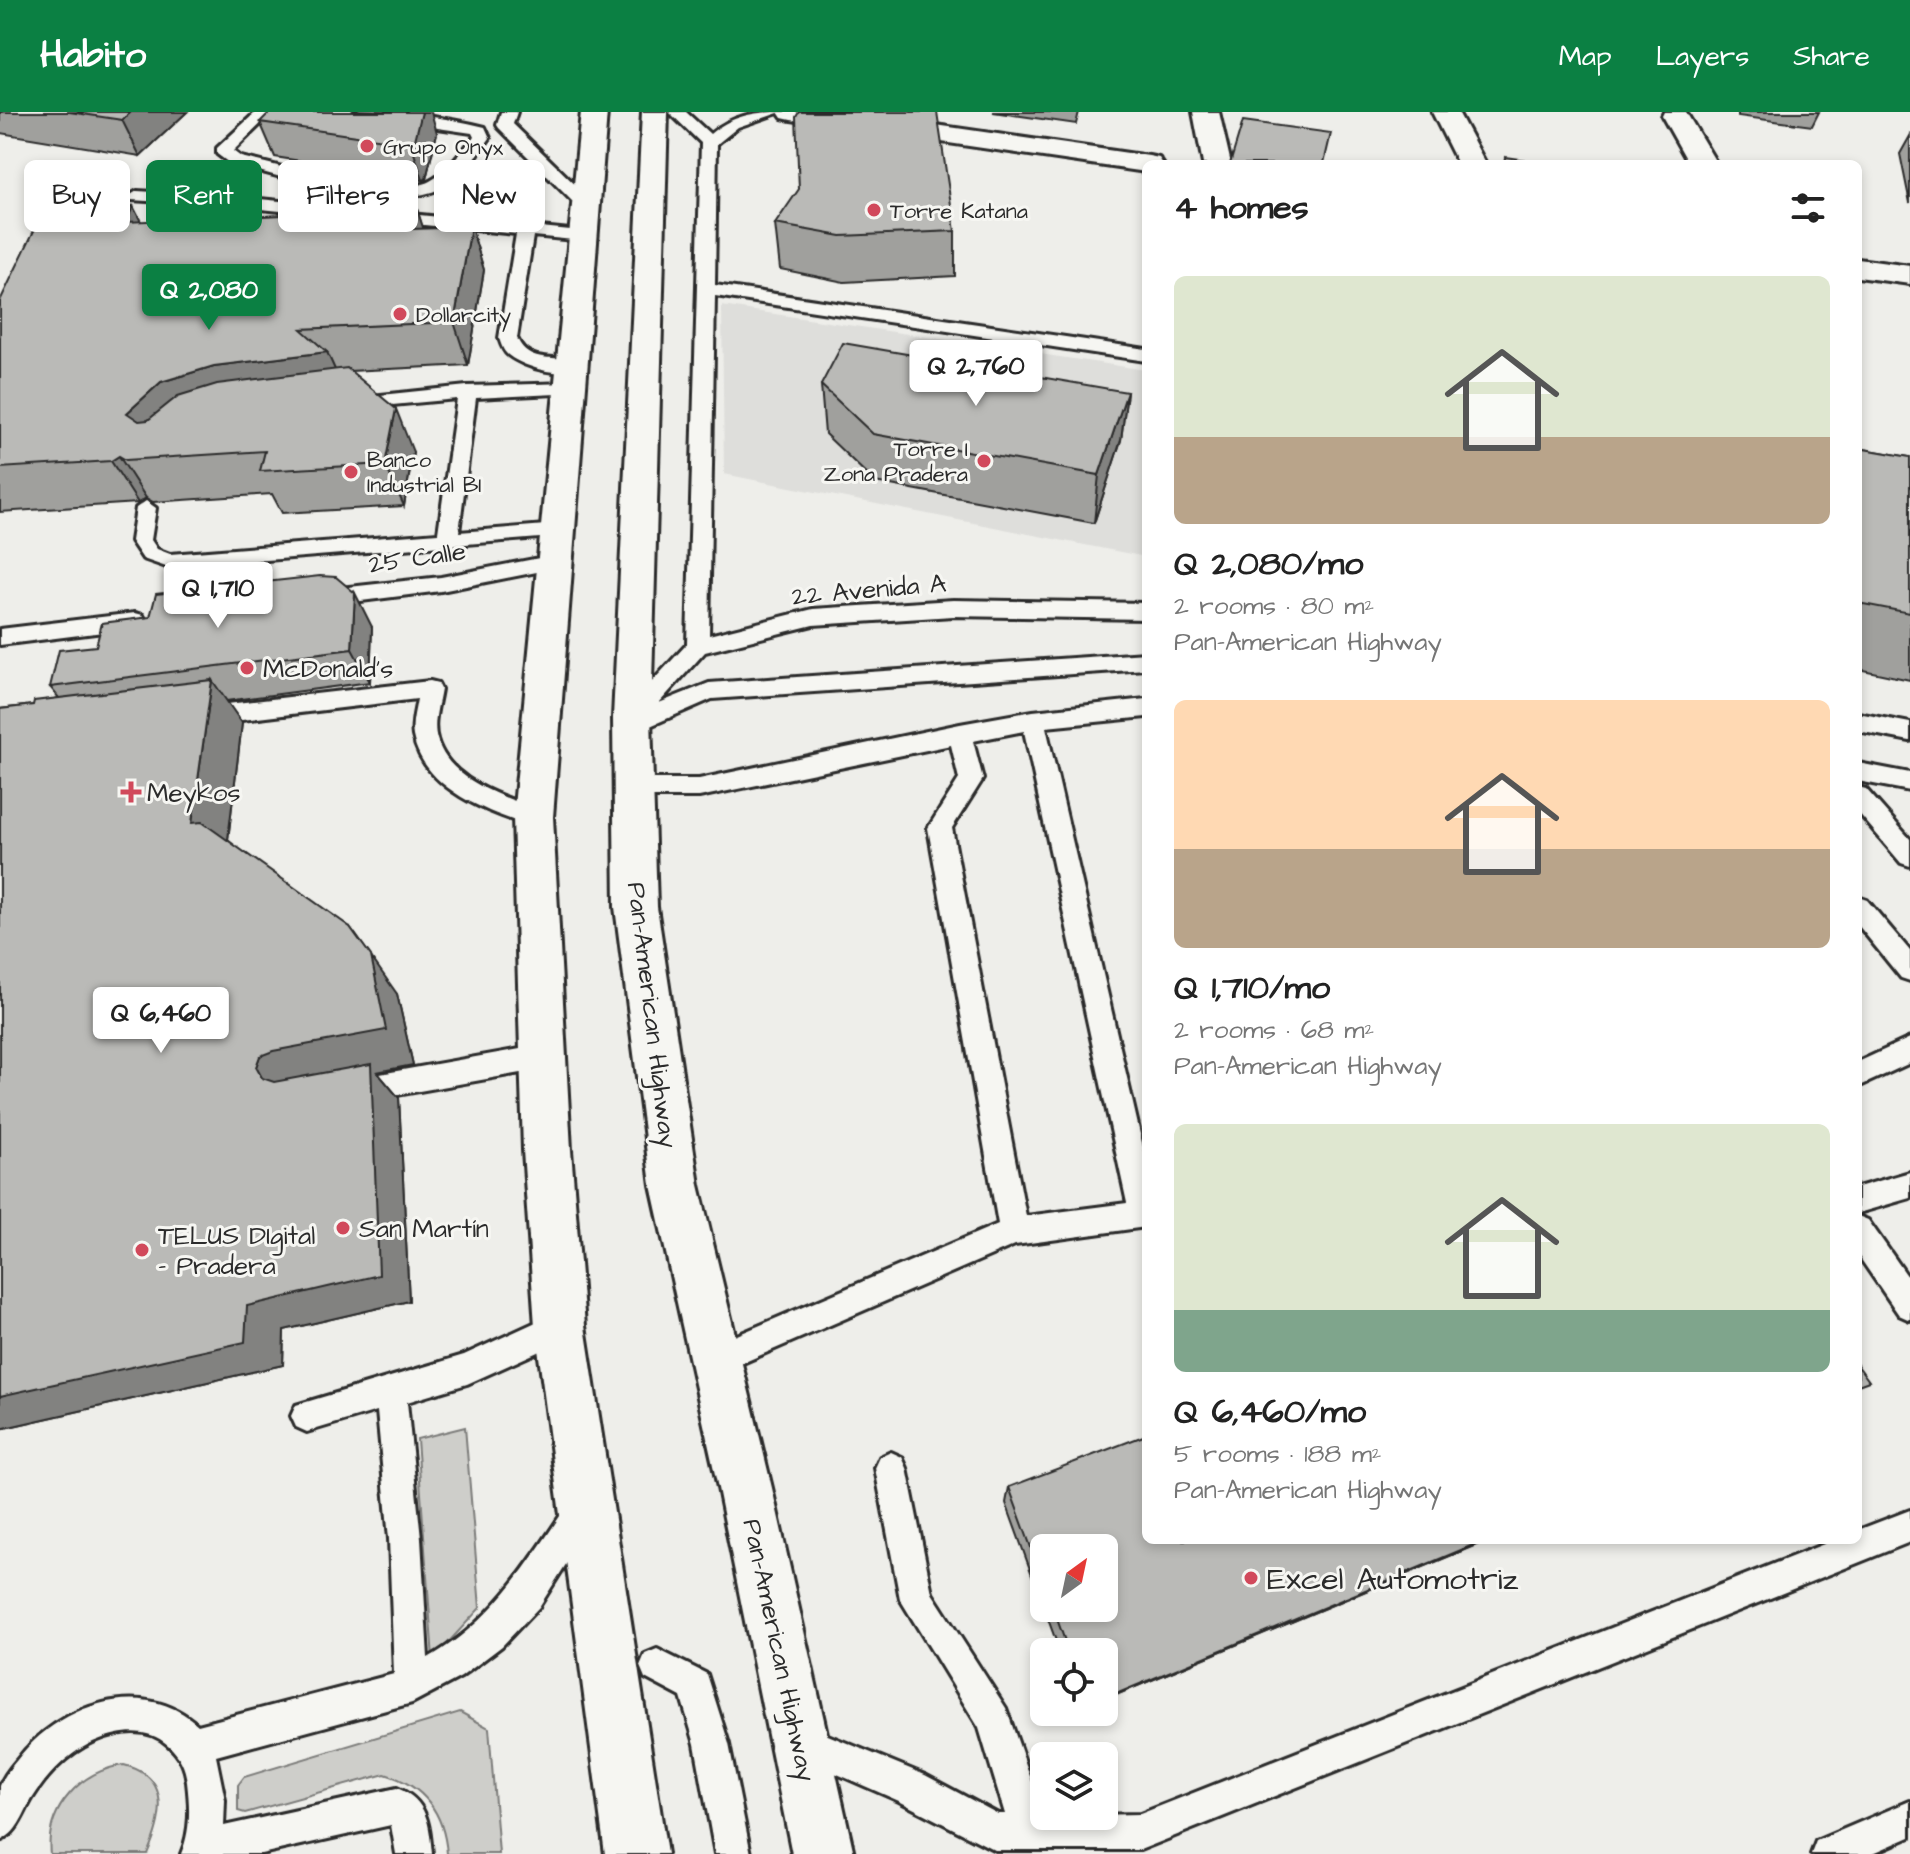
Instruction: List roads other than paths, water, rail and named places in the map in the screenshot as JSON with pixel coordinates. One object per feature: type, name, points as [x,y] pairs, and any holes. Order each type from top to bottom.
[{"type":"main road","points":[[594,112],[533,817],[543,1057],[560,1326],[636,1854]]},
{"type":"main road","name":"Pan-American Highway","points":[[655,112],[632,721],[636,907],[675,1185],[823,1854]]},
{"type":"main road","points":[[791,112],[1142,163]]},
{"type":"main road","points":[[1206,112],[1216,160]]},
{"type":"main road","points":[[1445,112],[1470,160]]},
{"type":"main road","points":[[1675,116],[1701,160]]},
{"type":"main road","points":[[1862,269],[1910,275]]},
{"type":"lane","points":[[265,112],[223,151],[235,160],[334,183],[410,193],[434,186],[482,138],[479,130],[362,112]]},
{"type":"lane","points":[[469,128],[479,112]]},
{"type":"lane","points":[[509,112],[505,125],[586,222]]},
{"type":"lane","points":[[632,721],[698,646],[709,142],[677,112]]},
{"type":"lane","points":[[709,142],[732,124],[773,112]]},
{"type":"lane","points":[[137,196],[241,202],[434,221]]},
{"type":"lane","points":[[545,227],[586,222]]},
{"type":"lane","points":[[525,232],[508,338],[513,350],[571,377]]},
{"type":"lane","points":[[706,289],[1142,354]]},
{"type":"lane","points":[[333,405],[467,392],[571,377]]},
{"type":"lane","points":[[448,538],[467,392]]},
{"type":"lane","points":[[146,508],[141,541],[150,554],[169,561],[448,538],[556,546]]},
{"type":"lane","name":"25 Calle","points":[[299,601],[441,584],[556,546]]},
{"type":"lane","name":"22 Avenida A","points":[[698,646],[813,617],[953,608],[1142,611]]},
{"type":"lane","points":[[0,637],[157,618]]},
{"type":"lane","points":[[632,721],[709,691],[1142,661]]},
{"type":"lane","points":[[184,718],[430,689],[425,737],[440,764],[464,787],[496,805],[533,817]]},
{"type":"lane","points":[[634,788],[699,788],[960,733],[1033,720],[1142,708]]},
{"type":"lane","points":[[1033,720],[1142,1200]]},
{"type":"lane","points":[[1862,723],[1910,732]]},
{"type":"lane","points":[[960,733],[970,785],[945,815],[940,828],[1014,1231]]},
{"type":"lane","points":[[1862,773],[1910,782]]},
{"type":"lane","points":[[1862,801],[1910,856]]},
{"type":"lane","points":[[1862,912],[1910,970]]},
{"type":"lane","points":[[1862,1067],[1910,1050]]},
{"type":"lane","points":[[320,1097],[543,1057]]},
{"type":"lane","points":[[1862,1199],[1910,1185]]},
{"type":"lane","points":[[715,1360],[1014,1231],[1142,1213]]},
{"type":"lane","points":[[1862,1236],[1910,1305]]},
{"type":"lane","points":[[307,1416],[467,1369],[560,1326]]},
{"type":"lane","points":[[391,1391],[405,1539],[412,1686]]},
{"type":"lane","points":[[891,1468],[917,1599],[994,1720],[1029,1833]]},
{"type":"lane","points":[[194,1744],[412,1686],[449,1665],[499,1624],[527,1595],[584,1508]]},
{"type":"lane","points":[[800,1741],[912,1788],[995,1832],[1140,1832],[1910,1526]]},
{"type":"lane","points":[[657,1666],[695,1686],[712,1744],[733,1854]]},
{"type":"lane","points":[[0,1823],[29,1773],[46,1752],[79,1728],[113,1715],[145,1713],[173,1725],[194,1744],[207,1778],[207,1818],[201,1851],[397,1806],[410,1818],[414,1854]]},
{"type":"lane","points":[[1829,1854],[1910,1819]]},
{"type":"place","name":"Grupo Onyx","points":[[367,146]]},
{"type":"place","name":"Torre Katana","points":[[874,210]]},
{"type":"place","name":"Dollarcity","points":[[400,314]]},
{"type":"place","name":"Torre I Zona Pradera","points":[[984,461]]},
{"type":"place","name":"Banco Industrial BI","points":[[351,472]]},
{"type":"place","name":"McDonald's","points":[[247,668]]},
{"type":"place","name":"Meykos","points":[[131,792]]},
{"type":"place","name":"San Martín","points":[[343,1228]]},
{"type":"place","name":"TELUS DIgital - Pradera","points":[[142,1250]]},
{"type":"place","name":"Excel Automotriz","points":[[1251,1578]]}]
